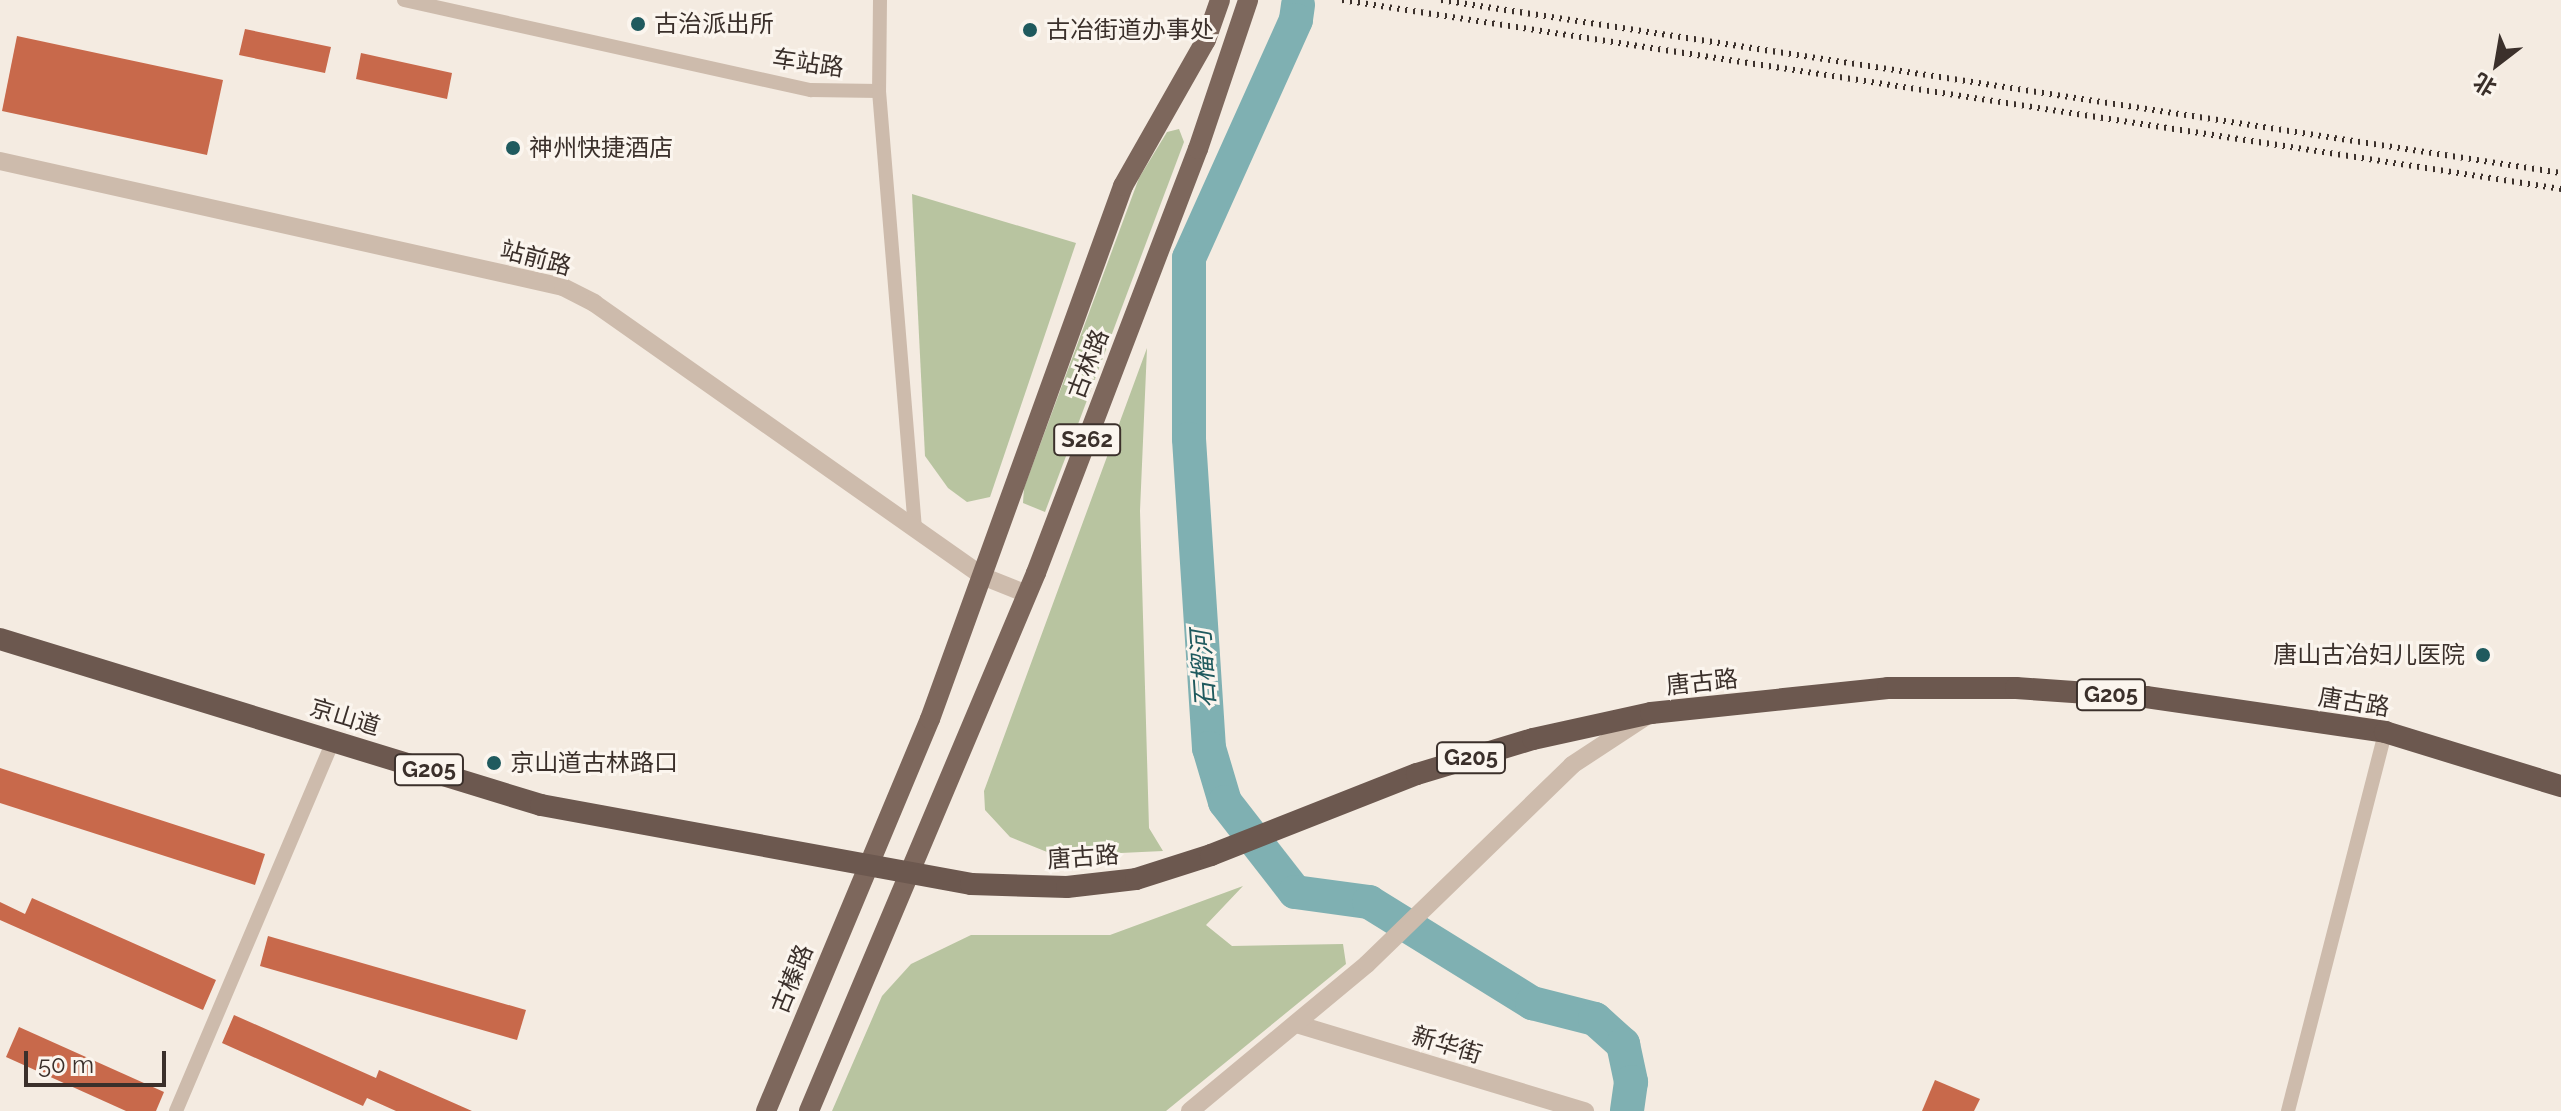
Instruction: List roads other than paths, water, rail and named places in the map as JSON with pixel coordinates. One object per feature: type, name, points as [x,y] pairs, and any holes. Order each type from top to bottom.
[{"type":"highway","name":"京山道","points":[[0,639],[541,805],[866,867]]},
{"type":"highway","name":"唐古路","points":[[866,867],[912,876],[1067,887],[1136,879],[1211,855],[1295,819],[1533,739],[1651,713],[1888,688],[2016,688],[2146,697],[2385,732],[2561,786]]},
{"type":"main road","name":"古林路","points":[[866,867],[982,576],[1123,186],[1206,40],[1220,0]]},
{"type":"main road","name":"古林路","points":[[912,876],[1027,594],[1198,149],[1248,0]]},
{"type":"main road","name":"古榛路","points":[[766,1111],[866,867]]},
{"type":"main road","name":"S262","points":[[809,1111],[912,876]]},
{"type":"street","name":"车站路","points":[[404,0],[811,90],[879,91]]},
{"type":"street","points":[[880,0],[879,91],[915,529]]},
{"type":"street","name":"站前路","points":[[0,161],[563,287],[594,303],[982,576],[1027,594]]},
{"type":"street","points":[[1190,1111],[1367,964],[1572,765],[1651,713]]},
{"type":"street","points":[[2288,1111],[2385,732]]},
{"type":"street","points":[[176,1111],[333,741]]},
{"type":"street","name":"新华街","points":[[1296,1024],[1585,1111]]},
{"type":"waterway","name":"石榴河","points":[[1298,5],[1296,20],[1189,258],[1189,439],[1209,748],[1225,802],[1295,892],[1369,902],[1532,1003],[1595,1019],[1623,1044],[1631,1082],[1627,1111]]},
{"type":"railway","points":[[1342,0],[2561,189]]},
{"type":"railway","points":[[1441,0],[2561,173]]},
{"type":"place","name":"古治派出所","points":[[638,24]]},
{"type":"place","name":"古冶街道办事处","points":[[1030,30]]},
{"type":"place","name":"神州快捷酒店","points":[[513,148]]},
{"type":"place","name":"唐山古冶妇儿医院","points":[[2483,655]]},
{"type":"place","name":"京山道古林路口","points":[[494,763]]}]
